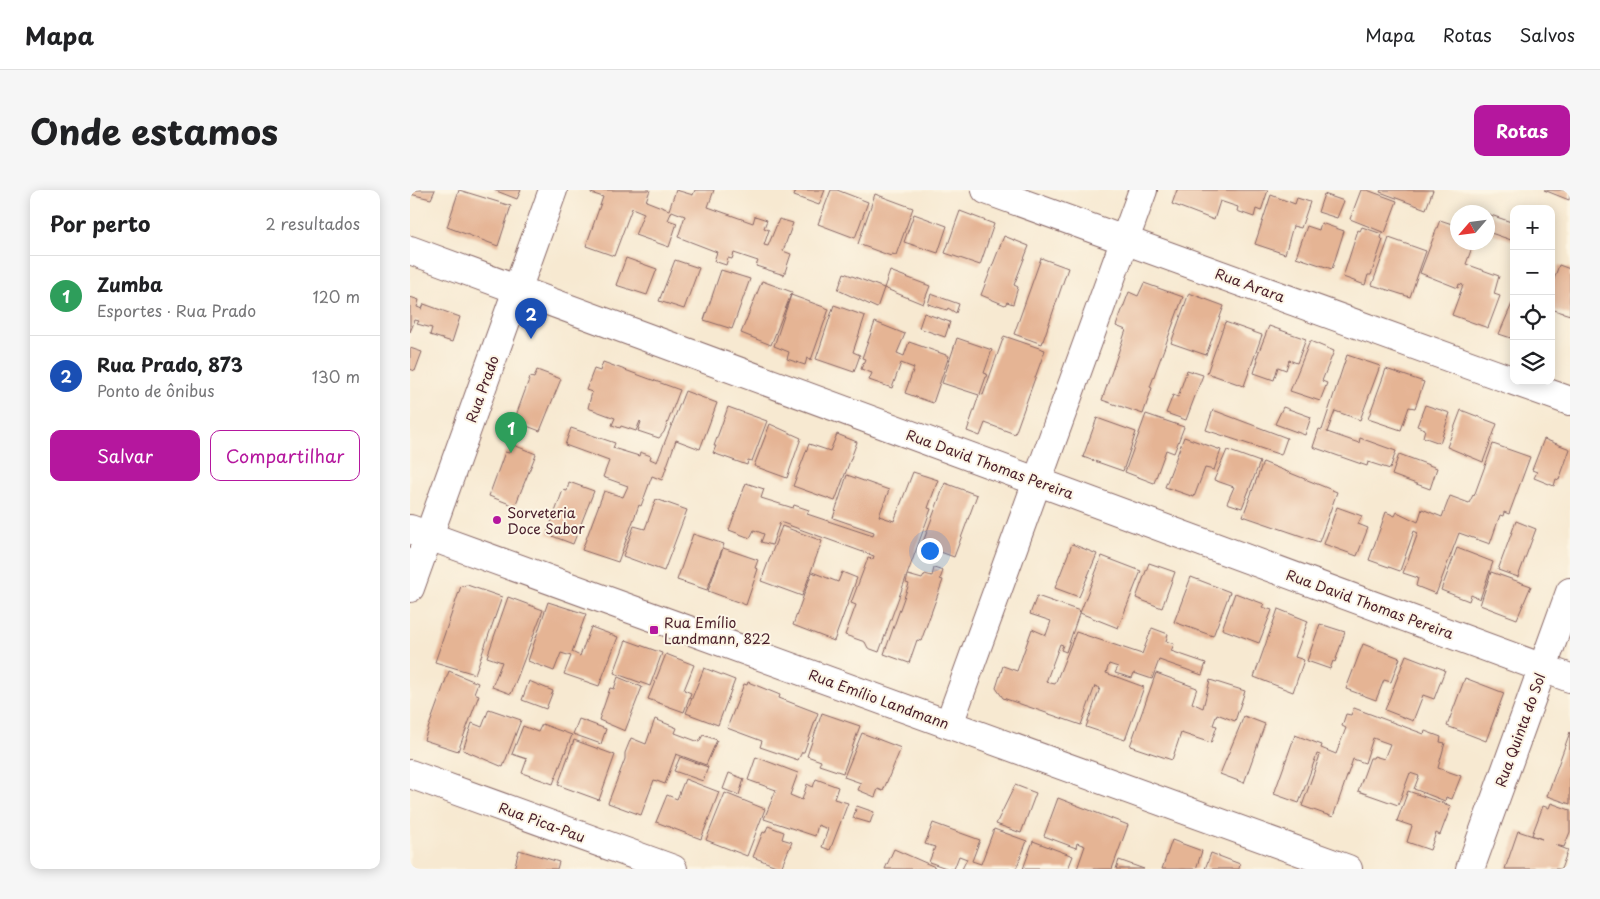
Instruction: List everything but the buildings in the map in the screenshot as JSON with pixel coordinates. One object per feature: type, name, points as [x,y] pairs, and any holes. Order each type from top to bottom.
[{"type":"street","name":"Rua Prado","points":[[410,588],[419,532],[518,289],[553,190]]},
{"type":"street","name":"Rua Arara","points":[[986,190],[1510,380]]},
{"type":"street","points":[[949,724],[1143,190]]},
{"type":"street","name":"Rua David Thomas Pereira","points":[[410,250],[1570,678]]},
{"type":"street","name":"Rua Arara","points":[[1525,385],[1570,401]]},
{"type":"street","name":"Rua Emílio Landmann","points":[[419,532],[1348,869]]},
{"type":"street","name":"Rua Quinta do Sol","points":[[1470,869],[1570,592]]},
{"type":"street","name":"Rua Pica-Pau","points":[[410,774],[673,869]]},
{"type":"place","name":"Rua Prado, 873","points":[[531,339]]},
{"type":"place","name":"Zumba","points":[[511,453]]},
{"type":"place","name":"Sorveteria Doce Sabor","points":[[497,520]]},
{"type":"place","name":"Rua Emílio Landmann, 822","points":[[654,630]]}]
